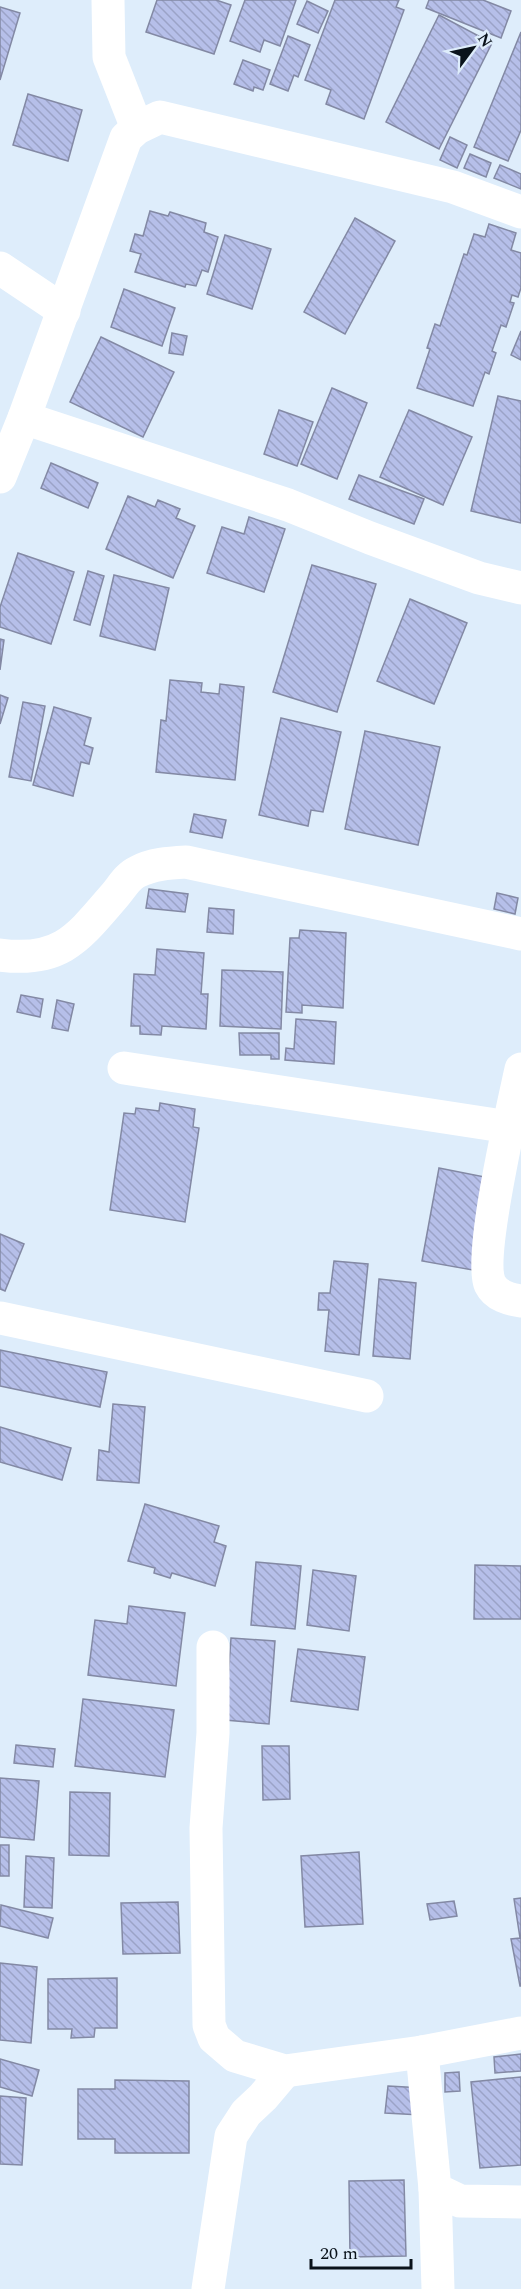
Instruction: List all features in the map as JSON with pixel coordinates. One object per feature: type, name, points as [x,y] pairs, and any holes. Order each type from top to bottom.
[{"type":"street","points":[[108,0],[110,57],[137,128]]},
{"type":"street","points":[[0,477],[64,311],[126,138],[137,128],[160,117],[453,188],[521,212]]},
{"type":"street","points":[[0,268],[64,311]]},
{"type":"street","points":[[24,418],[288,505],[479,578],[521,588]]},
{"type":"street","points":[[0,955],[26,958],[58,951],[84,932],[134,872],[159,864],[186,862],[521,934]]},
{"type":"street","points":[[124,1068],[509,1127]]},
{"type":"street","points":[[521,1069],[490,1236],[488,1275],[495,1292],[521,1301]]},
{"type":"street","points":[[0,1318],[367,1396]]},
{"type":"street","points":[[213,1647],[213,1733],[206,1828],[209,2025],[214,2038],[235,2056],[285,2071],[422,2052],[521,2033]]},
{"type":"street","points":[[422,2052],[435,2189],[438,2289]]},
{"type":"street","points":[[208,2289],[231,2136],[246,2113],[285,2071]]},
{"type":"street","points":[[435,2189],[460,2201],[521,2202]]},
{"type":"building","points":[[157,0],[216,0],[231,5],[214,54],[146,32]]},
{"type":"building","points":[[245,0],[296,0],[280,46],[264,40],[260,52],[230,41]]},
{"type":"building","points":[[335,0],[399,0],[396,7],[404,10],[364,119],[326,104],[331,90],[305,80]]},
{"type":"building","points":[[429,0],[483,0],[511,11],[501,38],[426,8]]},
{"type":"building","points":[[307,1],[328,11],[318,33],[297,24]]},
{"type":"building","points":[[0,7],[20,13],[0,80]]},
{"type":"building","points":[[439,15],[492,43],[439,149],[386,122]]},
{"type":"building","points":[[521,32],[521,130],[508,161],[474,147]]},
{"type":"building","points":[[288,36],[310,45],[298,77],[294,75],[288,91],[270,84]]},
{"type":"building","points":[[243,60],[270,70],[263,90],[254,87],[253,91],[234,84]]},
{"type":"building","points":[[28,94],[82,110],[68,161],[13,145]]},
{"type":"building","points":[[450,137],[467,145],[457,168],[440,160]]},
{"type":"building","points":[[470,154],[491,163],[486,177],[464,168]]},
{"type":"building","points":[[500,165],[521,174],[521,189],[494,178]]},
{"type":"building","points":[[150,211],[168,216],[170,212],[206,223],[204,232],[218,237],[208,272],[202,270],[196,286],[186,284],[185,287],[135,272],[141,254],[130,251],[135,234],[143,236]]},
{"type":"building","points":[[355,218],[395,241],[345,334],[304,312]]},
{"type":"building","points":[[489,224],[516,233],[511,250],[521,253],[521,288],[518,297],[512,295],[510,302],[514,303],[506,327],[501,325],[492,351],[496,353],[489,374],[485,372],[473,406],[417,388],[430,349],[427,348],[435,324],[440,326],[464,254],[467,255],[474,234],[485,237]]},
{"type":"building","points":[[225,235],[271,249],[252,309],[207,294]]},
{"type":"building","points":[[124,289],[175,308],[162,346],[111,327]]},
{"type":"building","points":[[521,331],[521,360],[511,355]]},
{"type":"building","points":[[172,333],[187,336],[183,355],[169,353]]},
{"type":"building","points":[[101,337],[174,372],[143,437],[70,402]]},
{"type":"building","points":[[332,388],[367,403],[337,479],[301,464]]},
{"type":"building","points":[[498,396],[521,401],[521,523],[471,511]]},
{"type":"building","points":[[279,410],[313,422],[297,466],[264,454]]},
{"type":"building","points":[[409,410],[472,437],[443,505],[380,477]]},
{"type":"building","points":[[51,463],[98,483],[88,508],[41,488]]},
{"type":"building","points":[[359,475],[424,499],[414,524],[349,499]]},
{"type":"building","points":[[128,496],[155,507],[158,500],[180,509],[176,518],[195,526],[173,578],[106,549]]},
{"type":"building","points":[[249,517],[285,529],[264,592],[207,573],[222,527],[244,534]]},
{"type":"building","points":[[18,553],[74,572],[51,644],[0,627],[0,607]]},
{"type":"building","points":[[312,565],[376,584],[337,712],[273,692]]},
{"type":"building","points":[[88,571],[104,576],[90,625],[74,620]]},
{"type":"building","points":[[114,575],[169,588],[155,650],[100,636]]},
{"type":"building","points":[[410,599],[467,623],[434,704],[377,681]]},
{"type":"building","points":[[0,639],[4,640],[0,670]]},
{"type":"building","points":[[170,680],[202,683],[201,692],[219,694],[220,684],[244,687],[235,780],[156,772],[161,720],[166,721]]},
{"type":"building","points":[[0,695],[8,698],[0,724]]},
{"type":"building","points":[[23,702],[45,706],[31,781],[9,777]]},
{"type":"building","points":[[54,707],[91,718],[84,745],[93,748],[89,764],[81,762],[73,796],[33,785]]},
{"type":"building","points":[[281,718],[341,732],[323,812],[311,810],[308,826],[259,815]]},
{"type":"building","points":[[365,731],[440,747],[418,845],[345,829]]},
{"type":"building","points":[[194,814],[226,820],[222,838],[190,832]]},
{"type":"building","points":[[149,889],[188,894],[185,912],[146,908]]},
{"type":"building","points":[[497,893],[518,898],[515,914],[494,909]]},
{"type":"building","points":[[209,908],[234,910],[233,934],[207,932]]},
{"type":"building","points":[[300,930],[346,933],[343,1008],[302,1005],[302,1013],[286,1012],[290,938],[299,938]]},
{"type":"building","points":[[157,949],[204,953],[201,994],[208,994],[206,1029],[162,1026],[161,1035],[140,1034],[140,1026],[131,1026],[134,974],[155,975]]},
{"type":"building","points":[[222,970],[283,972],[281,1029],[220,1026]]},
{"type":"building","points":[[21,995],[43,999],[40,1017],[17,1012]]},
{"type":"building","points":[[57,1000],[74,1004],[68,1031],[52,1028]]},
{"type":"building","points":[[296,1019],[336,1022],[334,1064],[285,1060],[286,1048],[294,1049]]},
{"type":"building","points":[[239,1033],[279,1033],[279,1059],[271,1059],[271,1055],[240,1055]]},
{"type":"building","points":[[160,1103],[195,1109],[193,1127],[199,1128],[185,1222],[110,1210],[124,1113],[135,1114],[136,1108],[159,1111]]},
{"type":"building","points":[[439,1168],[495,1179],[478,1271],[422,1261]]},
{"type":"building","points":[[0,1234],[24,1244],[5,1291],[0,1289]]},
{"type":"building","points":[[334,1261],[368,1264],[359,1355],[325,1351],[329,1310],[318,1310],[319,1293],[330,1293]]},
{"type":"building","points":[[379,1279],[416,1283],[410,1359],[373,1356]]},
{"type":"building","points":[[0,1350],[107,1372],[100,1407],[0,1386]]},
{"type":"building","points":[[113,1404],[145,1407],[139,1483],[97,1480],[99,1450],[109,1452]]},
{"type":"building","points":[[0,1427],[71,1448],[62,1480],[0,1462]]},
{"type":"building","points":[[145,1504],[219,1526],[214,1542],[226,1546],[215,1586],[172,1573],[170,1578],[154,1573],[155,1568],[128,1561]]},
{"type":"building","points":[[256,1562],[301,1566],[295,1629],[251,1625]]},
{"type":"building","points":[[475,1565],[521,1566],[521,1619],[474,1619]]},
{"type":"building","points":[[313,1570],[356,1576],[349,1631],[307,1625]]},
{"type":"building","points":[[129,1606],[185,1613],[176,1686],[88,1675],[95,1620],[127,1624]]},
{"type":"building","points":[[231,1638],[275,1641],[269,1724],[225,1720]]},
{"type":"building","points":[[298,1649],[365,1657],[358,1710],[291,1701]]},
{"type":"building","points":[[83,1699],[174,1710],[165,1777],[75,1766]]},
{"type":"building","points":[[16,1745],[55,1749],[53,1767],[14,1763]]},
{"type":"building","points":[[262,1746],[289,1746],[290,1799],[263,1800]]},
{"type":"building","points":[[0,1778],[39,1781],[34,1840],[0,1837]]},
{"type":"building","points":[[70,1792],[110,1793],[109,1856],[69,1855]]},
{"type":"building","points":[[0,1845],[9,1845],[9,1876],[0,1876]]},
{"type":"building","points":[[359,1852],[363,1924],[305,1927],[301,1856]]},
{"type":"building","points":[[26,1856],[54,1858],[52,1908],[24,1907]]},
{"type":"building","points":[[521,1898],[520,1986],[511,1939],[520,1938],[514,1899]]},
{"type":"building","points":[[454,1901],[457,1916],[430,1920],[427,1904]]},
{"type":"building","points":[[178,1902],[180,1953],[123,1954],[121,1903]]},
{"type":"building","points":[[1,1905],[53,1918],[48,1938],[0,1926]]},
{"type":"building","points":[[0,1963],[37,1967],[31,2043],[0,2040]]},
{"type":"building","points":[[117,1978],[117,2028],[95,2028],[94,2037],[71,2038],[72,2029],[48,2029],[48,1979]]},
{"type":"building","points":[[521,2054],[521,2071],[495,2073],[494,2057]]},
{"type":"building","points":[[0,2059],[39,2070],[32,2096],[0,2087]]},
{"type":"building","points":[[459,2072],[460,2091],[445,2092],[445,2073]]},
{"type":"building","points":[[521,2077],[521,2165],[480,2168],[471,2082]]},
{"type":"building","points":[[115,2080],[189,2081],[189,2153],[115,2153],[115,2139],[78,2139],[78,2089],[115,2089]]},
{"type":"building","points":[[388,2086],[423,2088],[421,2115],[385,2113]]},
{"type":"building","points":[[0,2096],[26,2098],[22,2165],[0,2164]]},
{"type":"building","points":[[404,2180],[406,2256],[350,2257],[349,2181]]}]
